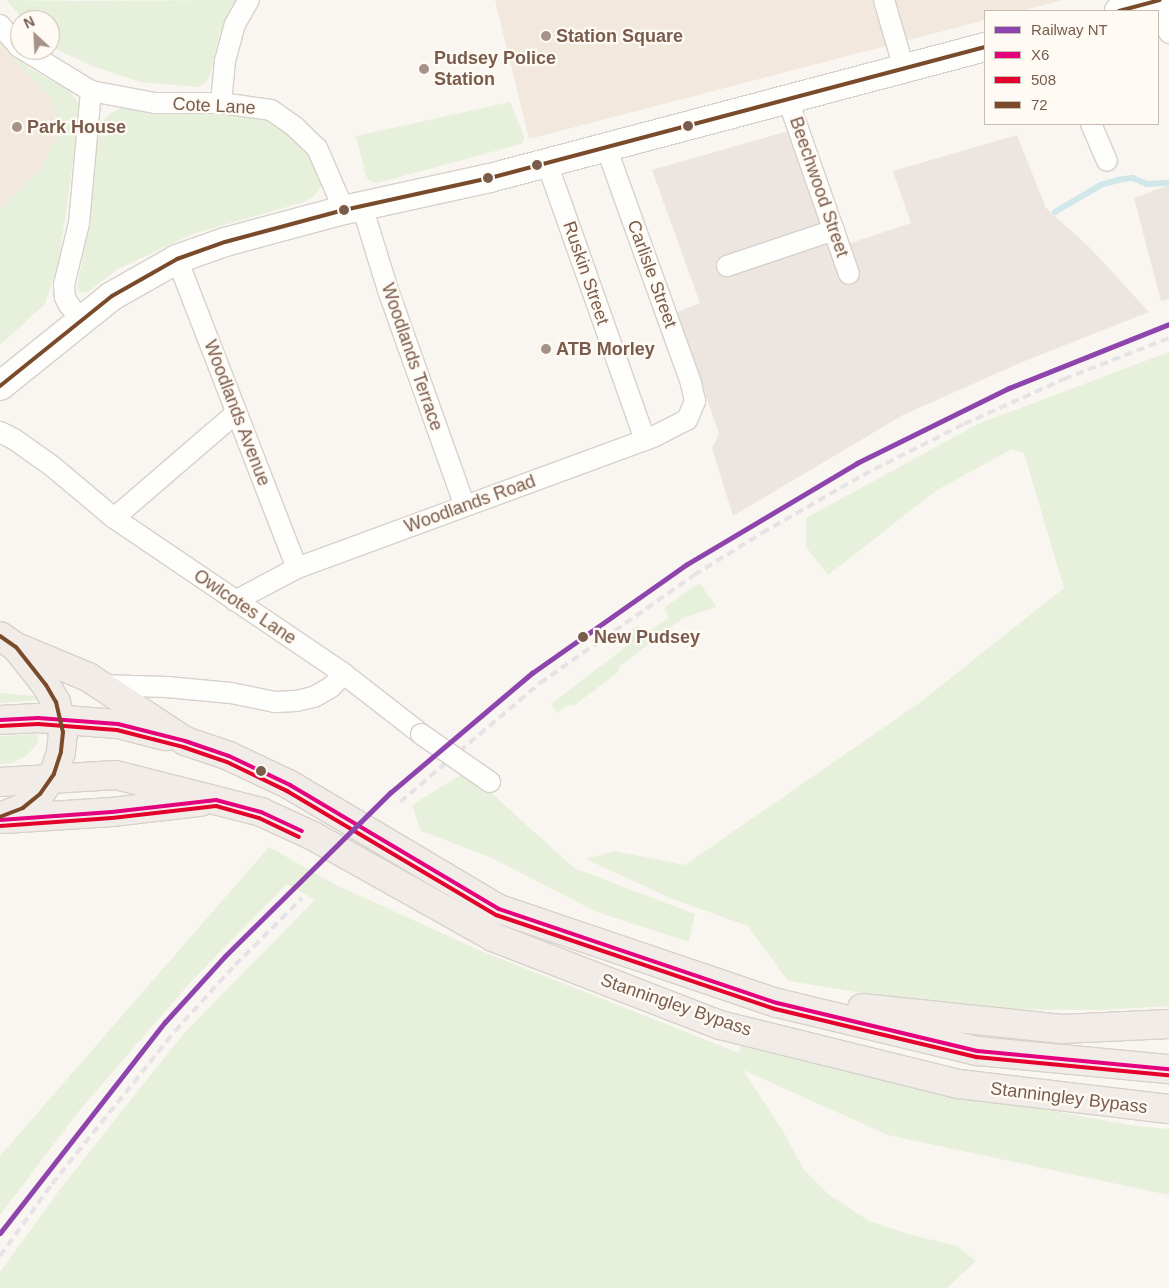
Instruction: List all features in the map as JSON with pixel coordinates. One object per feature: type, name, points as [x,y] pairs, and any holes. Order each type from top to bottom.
[{"type":"highway","name":"Stanningley Bypass","points":[[8,641],[88,677],[185,741],[229,756],[274,777],[499,909],[777,1003],[977,1051],[1169,1068]]},
{"type":"highway","points":[[0,818],[23,808],[40,794],[50,779],[61,752],[61,720],[56,702],[46,685],[8,641]]},
{"type":"highway","points":[[0,720],[61,720],[118,724],[185,741]]},
{"type":"highway","name":"Stanningley Bypass","points":[[0,782],[116,775],[261,812],[313,836],[493,937],[720,1025],[959,1084],[1169,1110]]},
{"type":"highway","points":[[0,818],[112,812],[216,800]]},
{"type":"highway","points":[[656,962],[860,1008],[1062,1029],[1169,1024]]},
{"type":"main road","points":[[1121,10],[1158,1]]},
{"type":"main road","points":[[0,386],[120,291],[177,259],[225,242],[353,208],[547,163],[984,47]]},
{"type":"street","points":[[221,103],[225,62],[235,24],[250,0]]},
{"type":"street","points":[[884,0],[904,69]]},
{"type":"street","points":[[1158,1],[1169,33]]},
{"type":"street","points":[[0,25],[10,36]]},
{"type":"street","name":"Cote Lane","points":[[40,60],[91,91],[155,103],[221,103],[271,110],[295,127],[317,148],[353,208]]},
{"type":"street","points":[[82,320],[69,305],[65,297],[64,285],[79,223],[91,91]]},
{"type":"street","name":"Beechwood Street","points":[[788,100],[849,274]]},
{"type":"street","points":[[1091,125],[1107,161]]},
{"type":"street","name":"Carlisle Street","points":[[606,147],[695,401]]},
{"type":"street","name":"Ruskin Street","points":[[547,163],[645,440]]},
{"type":"street","name":"Woodlands Terrace","points":[[353,208],[389,294],[465,506]]},
{"type":"street","points":[[727,266],[834,230]]},
{"type":"street","name":"Woodlands Avenue","points":[[177,259],[297,568]]},
{"type":"street","name":"Woodlands Road","points":[[234,601],[297,568],[645,440],[687,420],[695,401]]},
{"type":"street","points":[[114,518],[236,413]]},
{"type":"street","name":"Owlcotes Lane","points":[[0,432],[14,439],[52,466],[114,518],[344,674],[421,734],[490,782]]},
{"type":"street","points":[[100,685],[168,687],[231,693],[275,702],[296,701],[314,697],[331,687],[344,674]]},
{"type":"shaded area","points":[[495,0],[1063,0],[1024,10],[984,10],[984,20],[529,139]]},
{"type":"shaded area","points":[[0,45],[10,55],[10,60],[14,60],[51,98],[60,130],[42,167],[0,209]]},
{"type":"shaded area","points":[[788,131],[830,250],[911,223],[893,171],[1017,135],[1046,208],[1092,250],[1149,312],[1022,362],[903,415],[733,516],[712,448],[719,434],[677,312],[700,303],[652,170]]},
{"type":"shaded area","points":[[1169,185],[1169,299],[1161,301],[1134,198]]},
{"type":"green space","points":[[6,0],[238,0],[220,33],[210,75],[206,82],[198,87],[140,82],[92,66],[60,51],[60,10],[15,10]]},
{"type":"green space","points":[[0,42],[10,51],[10,55],[0,45]]},
{"type":"green space","points":[[14,60],[20,60],[29,68],[68,90],[81,105],[59,261],[45,304],[0,345],[0,209],[42,167],[60,130],[51,98]]},
{"type":"green space","points":[[510,102],[524,136],[524,141],[521,144],[377,183],[370,181],[366,176],[356,136]]},
{"type":"green space","points":[[128,105],[236,113],[261,117],[297,139],[312,157],[322,185],[313,197],[304,202],[193,234],[118,269],[89,291],[79,292],[77,287],[85,247],[98,138],[103,121],[109,114]]},
{"type":"green space","points":[[1169,352],[1169,1006],[1104,1010],[958,1009],[787,980],[748,926],[670,898],[586,859],[614,851],[685,865],[922,701],[1064,588],[1024,453],[1012,449],[937,490],[828,575],[806,547],[806,518],[978,424]]},
{"type":"green space","points":[[700,584],[717,607],[683,618],[620,666],[618,672],[575,705],[566,706],[557,713],[551,704],[632,642],[627,633],[638,625],[644,634],[669,618],[664,608],[694,586]]},
{"type":"green space","points":[[0,693],[35,696],[37,700],[0,703]]},
{"type":"green space","points":[[39,734],[37,744],[26,756],[12,763],[0,764],[0,736]]},
{"type":"green space","points":[[467,771],[574,868],[695,914],[689,942],[597,912],[490,857],[421,831],[412,805]]},
{"type":"green space","points":[[269,847],[334,884],[481,951],[739,1053],[741,1040],[977,1097],[1130,1125],[1169,1129],[1169,1195],[888,1135],[743,1070],[784,1133],[804,1170],[828,1194],[869,1221],[908,1234],[957,1246],[976,1261],[947,1288],[0,1288],[0,1272],[61,1188],[185,1032],[315,900],[287,884],[194,978],[79,1111],[0,1215],[0,1156]]},
{"type":"waterway","points":[[1055,212],[1101,185],[1118,180],[1133,178],[1147,184],[1169,183]]},
{"type":"railway","points":[[400,802],[540,683],[694,575],[762,533],[863,475],[964,424],[1064,379],[1169,338]]},
{"type":"railway","points":[[0,1256],[52,1184],[175,1031],[235,965],[302,898]]},
{"type":"rail line","name":"NT","points":[[0,1233],[165,1022],[225,956],[391,792],[532,673],[687,564],[857,463],[1009,388],[1169,324]]},
{"type":"transit line","name":"72","points":[[1123,10],[1160,0]]},
{"type":"transit line","name":"72","points":[[0,386],[112,296],[177,259],[225,242],[344,210],[490,178],[984,47]]},
{"type":"transit line","name":"72","points":[[0,636],[16,647],[46,685],[56,702],[63,732],[61,752],[54,774],[40,794],[23,808],[0,817]]},
{"type":"transit line","name":"X6","points":[[0,720],[38,718],[118,724],[185,741],[229,756],[290,785],[499,909],[777,1003],[977,1051],[1169,1069]]},
{"type":"transit line","name":"508","points":[[0,726],[38,724],[117,730],[183,747],[227,762],[287,791],[496,915],[775,1009],[976,1057],[1168,1075]]},
{"type":"transit line","name":"X6","points":[[0,820],[112,812],[216,800],[261,812],[302,831]]},
{"type":"transit line","name":"508","points":[[0,826],[112,818],[216,806],[259,818],[299,837]]},
{"type":"place","name":"Station Square","points":[[546,36]]},
{"type":"place","name":"Pudsey Police Station","points":[[424,69]]},
{"type":"place","name":"Park House","points":[[17,127]]},
{"type":"place","name":"ATB Morley","points":[[546,349]]},
{"type":"place","name":"New Pudsey","points":[[583,637]]}]
